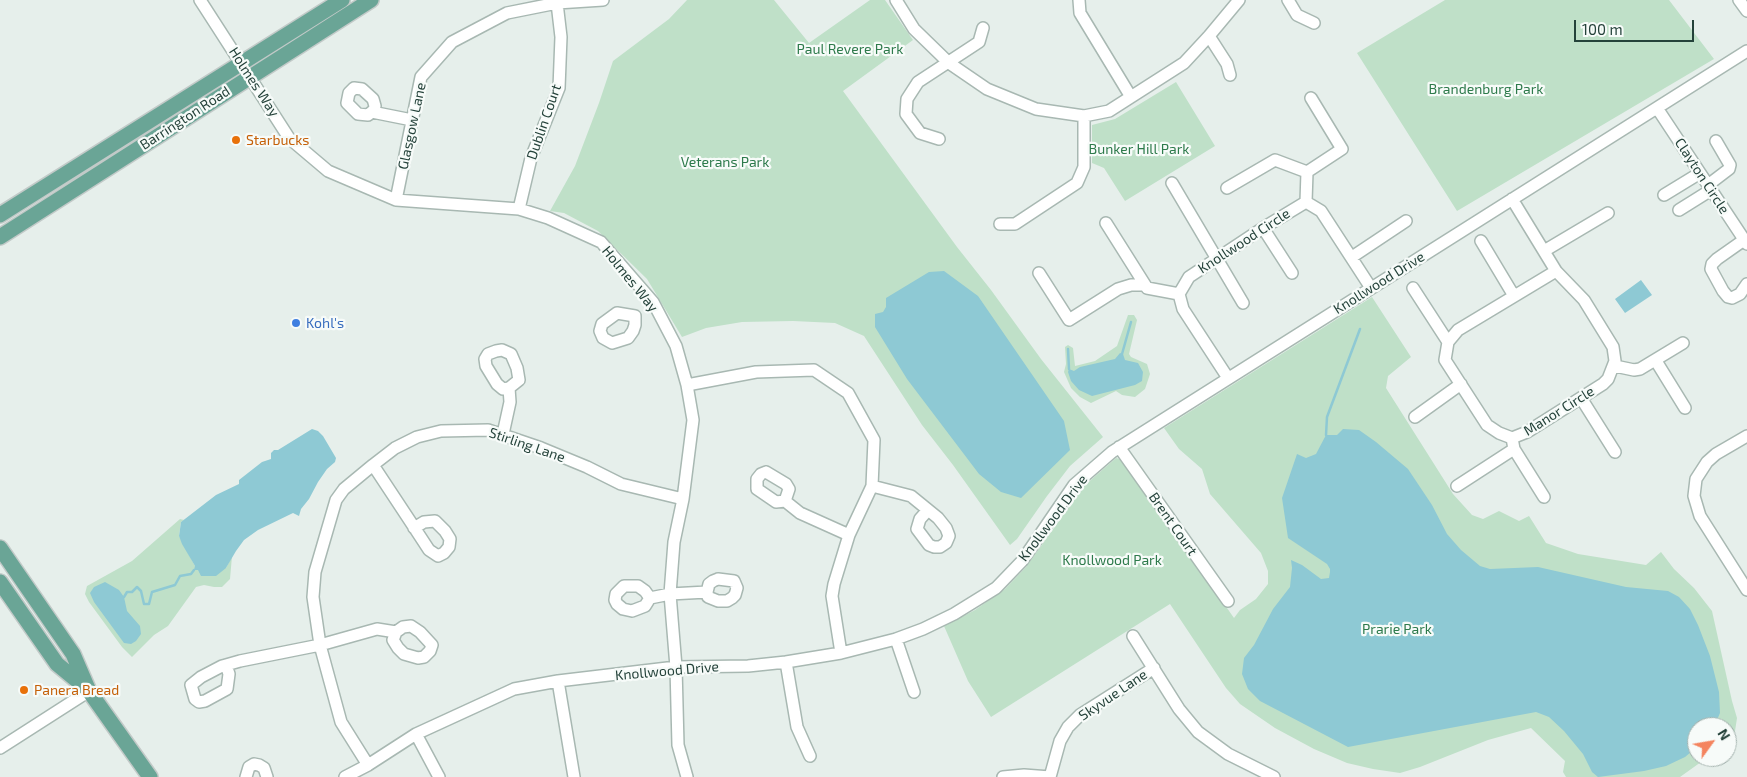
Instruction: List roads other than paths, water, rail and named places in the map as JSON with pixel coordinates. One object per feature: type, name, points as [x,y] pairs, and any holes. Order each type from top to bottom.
[{"type":"main road","name":"Barrington Road","points":[[0,215],[342,0]]},
{"type":"main road","name":"Barrington Road","points":[[0,236],[371,0]]},
{"type":"main road","points":[[0,548],[73,654],[89,691],[150,777]]},
{"type":"main road","points":[[0,582],[57,664],[89,691]]},
{"type":"street","name":"Holmes Way","points":[[200,0],[289,138],[328,172],[396,200],[519,209],[548,218],[601,242],[653,302],[676,346],[687,385],[693,420],[683,500],[674,542],[670,594],[676,667],[678,744],[687,777]]},
{"type":"street","name":"Glasgow Lane","points":[[396,200],[421,77],[452,42],[507,13],[557,3],[604,0]]},
{"type":"street","points":[[896,0],[914,29],[948,63],[987,89],[1036,109],[1084,116],[1109,111],[1184,63],[1202,39],[1239,0]]},
{"type":"street","points":[[1079,0],[1080,14],[1130,97]]},
{"type":"street","points":[[1288,0],[1297,15],[1314,23]]},
{"type":"street","points":[[1739,0],[1747,11]]},
{"type":"street","name":"Dublin Court","points":[[519,209],[531,158],[558,88],[561,37],[557,3]]},
{"type":"street","points":[[939,139],[920,133],[906,114],[908,98],[918,82],[979,42],[983,28]]},
{"type":"street","points":[[1202,39],[1226,64],[1230,75]]},
{"type":"street","name":"Knollwood Drive","points":[[345,777],[368,765],[416,734],[514,689],[558,681],[676,667],[748,666],[842,653],[896,640],[954,614],[996,588],[1022,561],[1074,486],[1092,468],[1119,447],[1747,51]]},
{"type":"street","points":[[1307,172],[1342,149],[1311,98]]},
{"type":"street","name":"Clayton Circle","points":[[1657,108],[1745,242]]},
{"type":"street","points":[[372,112],[412,120]]},
{"type":"street","points":[[1000,224],[1015,224],[1077,183],[1084,167],[1084,116]]},
{"type":"street","points":[[1679,210],[1710,187],[1729,169],[1730,165],[1716,141]]},
{"type":"street","points":[[1227,188],[1275,160],[1307,172]]},
{"type":"street","points":[[1306,202],[1307,172]]},
{"type":"street","points":[[1664,196],[1700,173]]},
{"type":"street","points":[[1172,183],[1243,302]]},
{"type":"street","points":[[1512,199],[1556,271],[1584,300],[1609,340],[1615,356],[1615,366],[1634,370],[1640,369],[1683,343]]},
{"type":"street","name":"Knollwood Circle","points":[[1179,294],[1189,278],[1306,202],[1321,211],[1371,288]]},
{"type":"street","points":[[1544,251],[1608,213]]},
{"type":"street","points":[[1352,257],[1406,221]]},
{"type":"street","points":[[1106,223],[1147,288],[1179,294],[1183,309],[1228,378]]},
{"type":"street","points":[[1264,228],[1292,273]]},
{"type":"street","points":[[1481,240],[1514,296]]},
{"type":"street","points":[[1745,242],[1717,259],[1712,264],[1711,269],[1728,297],[1732,298],[1740,294],[1747,284]]},
{"type":"street","points":[[1413,288],[1448,342],[1458,330],[1556,271]]},
{"type":"street","points":[[1039,273],[1069,320],[1118,289],[1130,285],[1145,285]]},
{"type":"street","points":[[635,316],[653,302]]},
{"type":"street","name":"Manor Circle","points":[[1448,342],[1445,360],[1487,425],[1513,444],[1527,432],[1608,379],[1615,366]]},
{"type":"street","points":[[1656,361],[1686,408]]},
{"type":"street","points":[[687,385],[756,372],[814,370],[848,393],[874,440],[872,486],[849,535],[832,596],[842,653]]},
{"type":"street","points":[[1416,417],[1461,384]]},
{"type":"street","points":[[503,434],[510,402],[509,388]]},
{"type":"street","points":[[1581,398],[1615,452]]},
{"type":"street","name":"Stirling Lane","points":[[368,765],[341,722],[320,645],[313,589],[315,572],[336,500],[373,465],[394,448],[417,437],[441,431],[488,430],[503,434],[587,467],[621,484],[683,500]]},
{"type":"street","points":[[1747,436],[1716,454],[1707,462],[1696,479],[1694,496],[1700,516],[1747,590]]},
{"type":"street","points":[[1457,486],[1513,444],[1544,497]]},
{"type":"street","name":"Brent Court","points":[[1119,447],[1228,602]]},
{"type":"street","points":[[373,465],[414,528]]},
{"type":"street","points":[[872,486],[911,496],[928,510]]},
{"type":"street","points":[[785,501],[800,513],[849,535]]},
{"type":"street","points":[[650,598],[670,594],[707,592]]},
{"type":"street","points":[[226,664],[320,645],[377,629],[396,632]]},
{"type":"street","points":[[1133,636],[1186,718],[1198,732],[1228,754],[1274,777]]},
{"type":"street","points":[[896,640],[914,692]]},
{"type":"street","points":[[786,662],[796,727],[810,756]]},
{"type":"street","name":"Skyvue Lane","points":[[1050,777],[1060,741],[1068,727],[1080,715],[1154,668]]},
{"type":"street","points":[[558,681],[574,777]]},
{"type":"street","points":[[0,748],[89,691]]},
{"type":"street","points":[[416,734],[439,777]]},
{"type":"street","points":[[246,777],[249,767],[254,764],[264,768],[267,777]]},
{"type":"street","points":[[1004,777],[1024,775],[1050,777]]},
{"type":"water","points":[[944,271],[978,296],[1064,421],[1070,450],[1021,498],[1001,492],[979,474],[907,379],[875,327],[875,314],[883,312],[886,307],[886,298],[929,272]]},
{"type":"water","points":[[1641,280],[1652,295],[1625,313],[1615,299]]},
{"type":"water","points":[[1120,353],[1123,354],[1125,360],[1138,363],[1143,372],[1142,381],[1135,385],[1092,396],[1079,390],[1071,381],[1069,369],[1074,371],[1080,367],[1115,359]]},
{"type":"water","points":[[312,429],[318,431],[323,436],[336,458],[335,462],[327,469],[318,482],[301,509],[299,516],[293,513],[258,530],[244,540],[226,568],[216,576],[201,576],[198,570],[194,570],[195,566],[179,536],[181,522],[216,495],[239,484],[239,480],[262,462],[271,459],[271,453],[274,450],[278,450]]},
{"type":"water","name":"Prarie Park","points":[[1343,429],[1359,430],[1408,469],[1432,505],[1447,534],[1461,550],[1480,566],[1490,569],[1538,567],[1626,587],[1668,591],[1679,597],[1690,609],[1698,625],[1710,656],[1719,692],[1720,713],[1718,717],[1687,717],[1687,755],[1666,766],[1598,777],[1592,772],[1583,754],[1564,731],[1549,717],[1536,712],[1348,747],[1260,701],[1248,689],[1242,674],[1244,658],[1254,645],[1273,609],[1290,587],[1291,560],[1302,565],[1321,579],[1329,578],[1330,572],[1327,564],[1288,538],[1282,498],[1297,454],[1306,458],[1316,454],[1326,435],[1337,435]]},
{"type":"water","points":[[105,582],[119,590],[124,597],[127,611],[140,626],[141,634],[131,644],[124,643],[94,602],[90,593],[94,587]]},
{"type":"waterway","points":[[1122,354],[1131,322]]},
{"type":"waterway","points":[[1326,435],[1327,417],[1360,329]]},
{"type":"waterway","points":[[1068,349],[1069,369]]},
{"type":"waterway","points":[[124,597],[127,592],[132,592],[137,587],[141,591],[144,604],[149,604],[152,592],[175,585],[180,576],[191,574],[194,570]]},
{"type":"place","name":"Starbucks","points":[[236,140]]},
{"type":"place","name":"Kohl's","points":[[296,323]]},
{"type":"place","name":"Panera Bread","points":[[24,690]]},
{"type":"park label","name":"Paul Revere Park","points":[[850,49]]},
{"type":"park label","name":"Brandenburg Park","points":[[1486,89]]},
{"type":"park label","name":"Bunker Hill Park","points":[[1139,149]]},
{"type":"park label","name":"Veterans Park","points":[[725,162]]},
{"type":"park label","name":"Knollwood Park","points":[[1112,560]]}]
